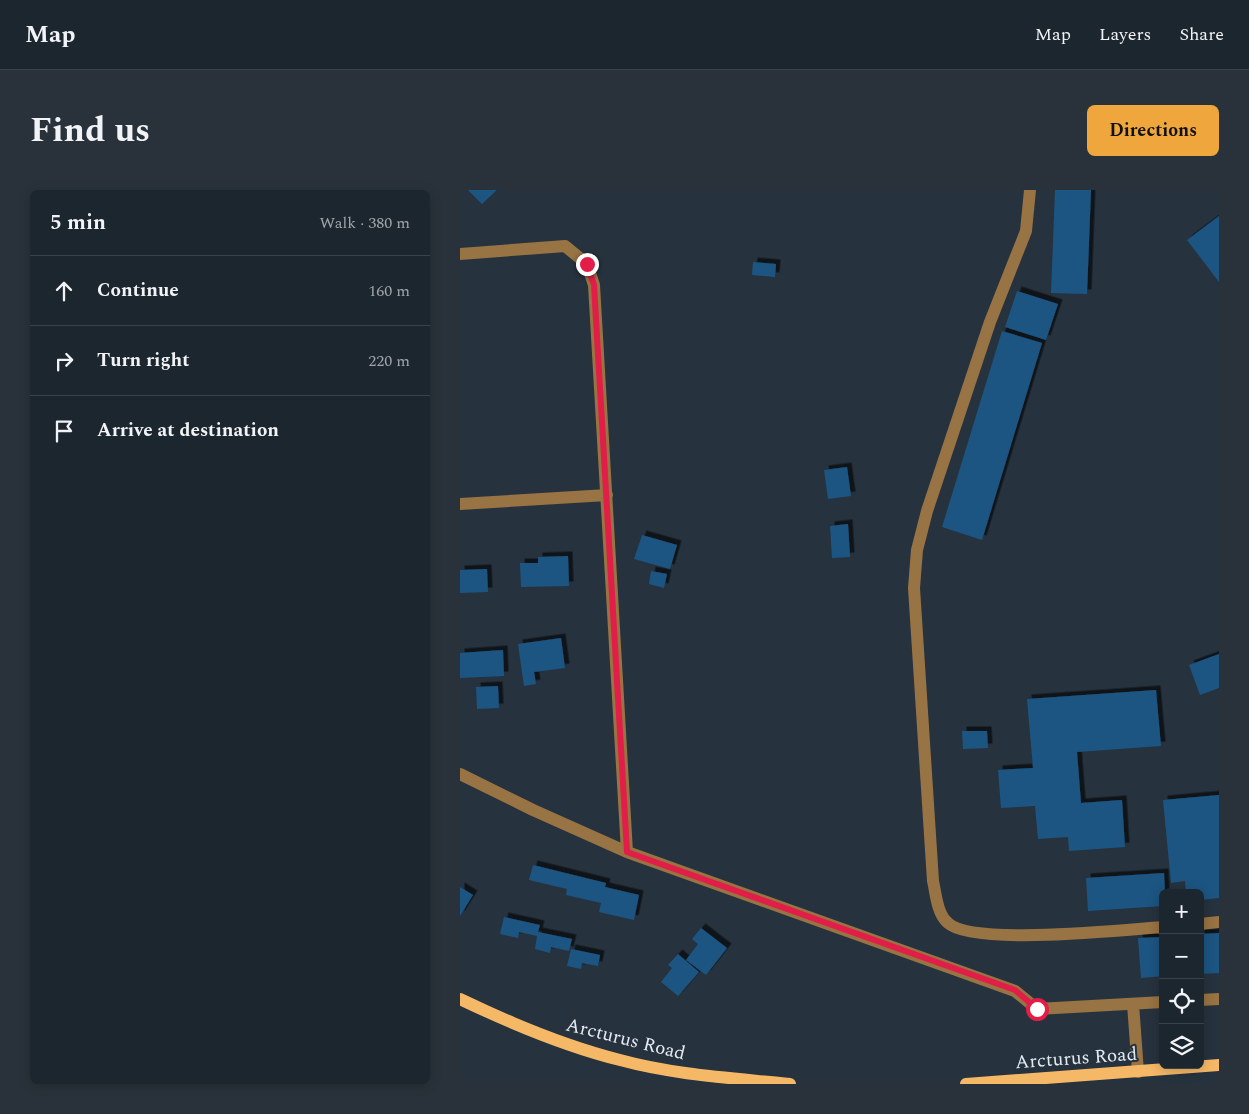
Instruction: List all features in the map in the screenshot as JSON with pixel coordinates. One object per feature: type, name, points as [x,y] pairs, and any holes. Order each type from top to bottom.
[{"type":"main road","name":"Arcturus Road","points":[[460,999],[547,1038],[621,1060],[684,1072],[790,1084]]},
{"type":"main road","name":"Arcturus Road","points":[[966,1084],[1219,1065]]},
{"type":"street","points":[[1030,190],[1026,231],[990,322],[927,511],[917,550],[914,588],[933,881],[938,905],[948,924],[969,933],[1014,936],[1159,927]]},
{"type":"street","points":[[460,254],[565,246],[587,264],[594,285],[627,852]]},
{"type":"street","points":[[460,504],[607,495]]},
{"type":"street","points":[[460,774],[533,810],[627,852],[1015,990],[1037,1009],[1159,1002]]},
{"type":"street","points":[[1204,924],[1219,922]]},
{"type":"street","points":[[1204,1000],[1219,999]]},
{"type":"street","points":[[1133,1004],[1138,1072]]},
{"type":"building","points":[[468,190],[497,190],[482,204]]},
{"type":"building","points":[[1055,190],[1091,190],[1087,294],[1051,293]]},
{"type":"building","points":[[1219,216],[1219,282],[1187,240]]},
{"type":"building","points":[[753,262],[776,264],[775,277],[752,275]]},
{"type":"building","points":[[1017,291],[1058,304],[1046,340],[1005,327]]},
{"type":"building","points":[[1002,331],[1042,343],[982,540],[942,527]]},
{"type":"building","points":[[847,467],[851,496],[828,499],[824,470]]},
{"type":"building","points":[[848,524],[850,557],[832,558],[830,526]]},
{"type":"building","points":[[642,535],[677,545],[670,569],[634,559]]},
{"type":"building","points":[[568,556],[569,586],[521,587],[520,563],[538,563],[538,557]]},
{"type":"building","points":[[487,569],[488,592],[460,593],[460,570]]},
{"type":"building","points":[[651,571],[667,574],[664,588],[649,584]]},
{"type":"building","points":[[561,638],[565,668],[534,672],[536,684],[524,686],[518,644]]},
{"type":"building","points":[[503,650],[504,676],[460,678],[460,653]]},
{"type":"building","points":[[1219,654],[1219,688],[1200,695],[1189,665]]},
{"type":"building","points":[[498,686],[499,708],[477,709],[476,687]]},
{"type":"building","points":[[1156,690],[1161,746],[1077,752],[1081,803],[1122,800],[1125,847],[1069,851],[1068,837],[1038,839],[1035,806],[1001,808],[998,770],[1033,768],[1027,699]]},
{"type":"building","points":[[962,731],[987,731],[988,748],[963,749]]},
{"type":"building","points":[[1219,795],[1219,898],[1204,900],[1204,889],[1186,889],[1185,881],[1171,883],[1163,800]]},
{"type":"building","points":[[533,865],[606,883],[605,887],[639,895],[634,920],[599,912],[601,903],[566,895],[567,889],[529,880]]},
{"type":"building","points":[[1164,873],[1165,889],[1159,889],[1159,906],[1088,911],[1086,878]]},
{"type":"building","points":[[460,887],[473,895],[460,916]]},
{"type":"building","points":[[504,917],[540,925],[538,932],[572,939],[569,951],[551,947],[550,953],[535,949],[537,936],[519,932],[518,938],[500,934]]},
{"type":"building","points":[[701,928],[727,948],[706,975],[686,960],[698,944],[692,939]]},
{"type":"building","points":[[1219,933],[1219,973],[1204,974],[1204,934]]},
{"type":"building","points":[[1159,937],[1159,976],[1141,978],[1138,938]]},
{"type":"building","points":[[571,949],[600,955],[598,966],[582,963],[581,969],[567,966]]},
{"type":"building","points":[[678,954],[699,972],[678,996],[661,982],[672,968],[668,965]]},
{"type":"route","points":[[587,264],[594,285],[627,852],[1015,990],[1037,1009]]}]
